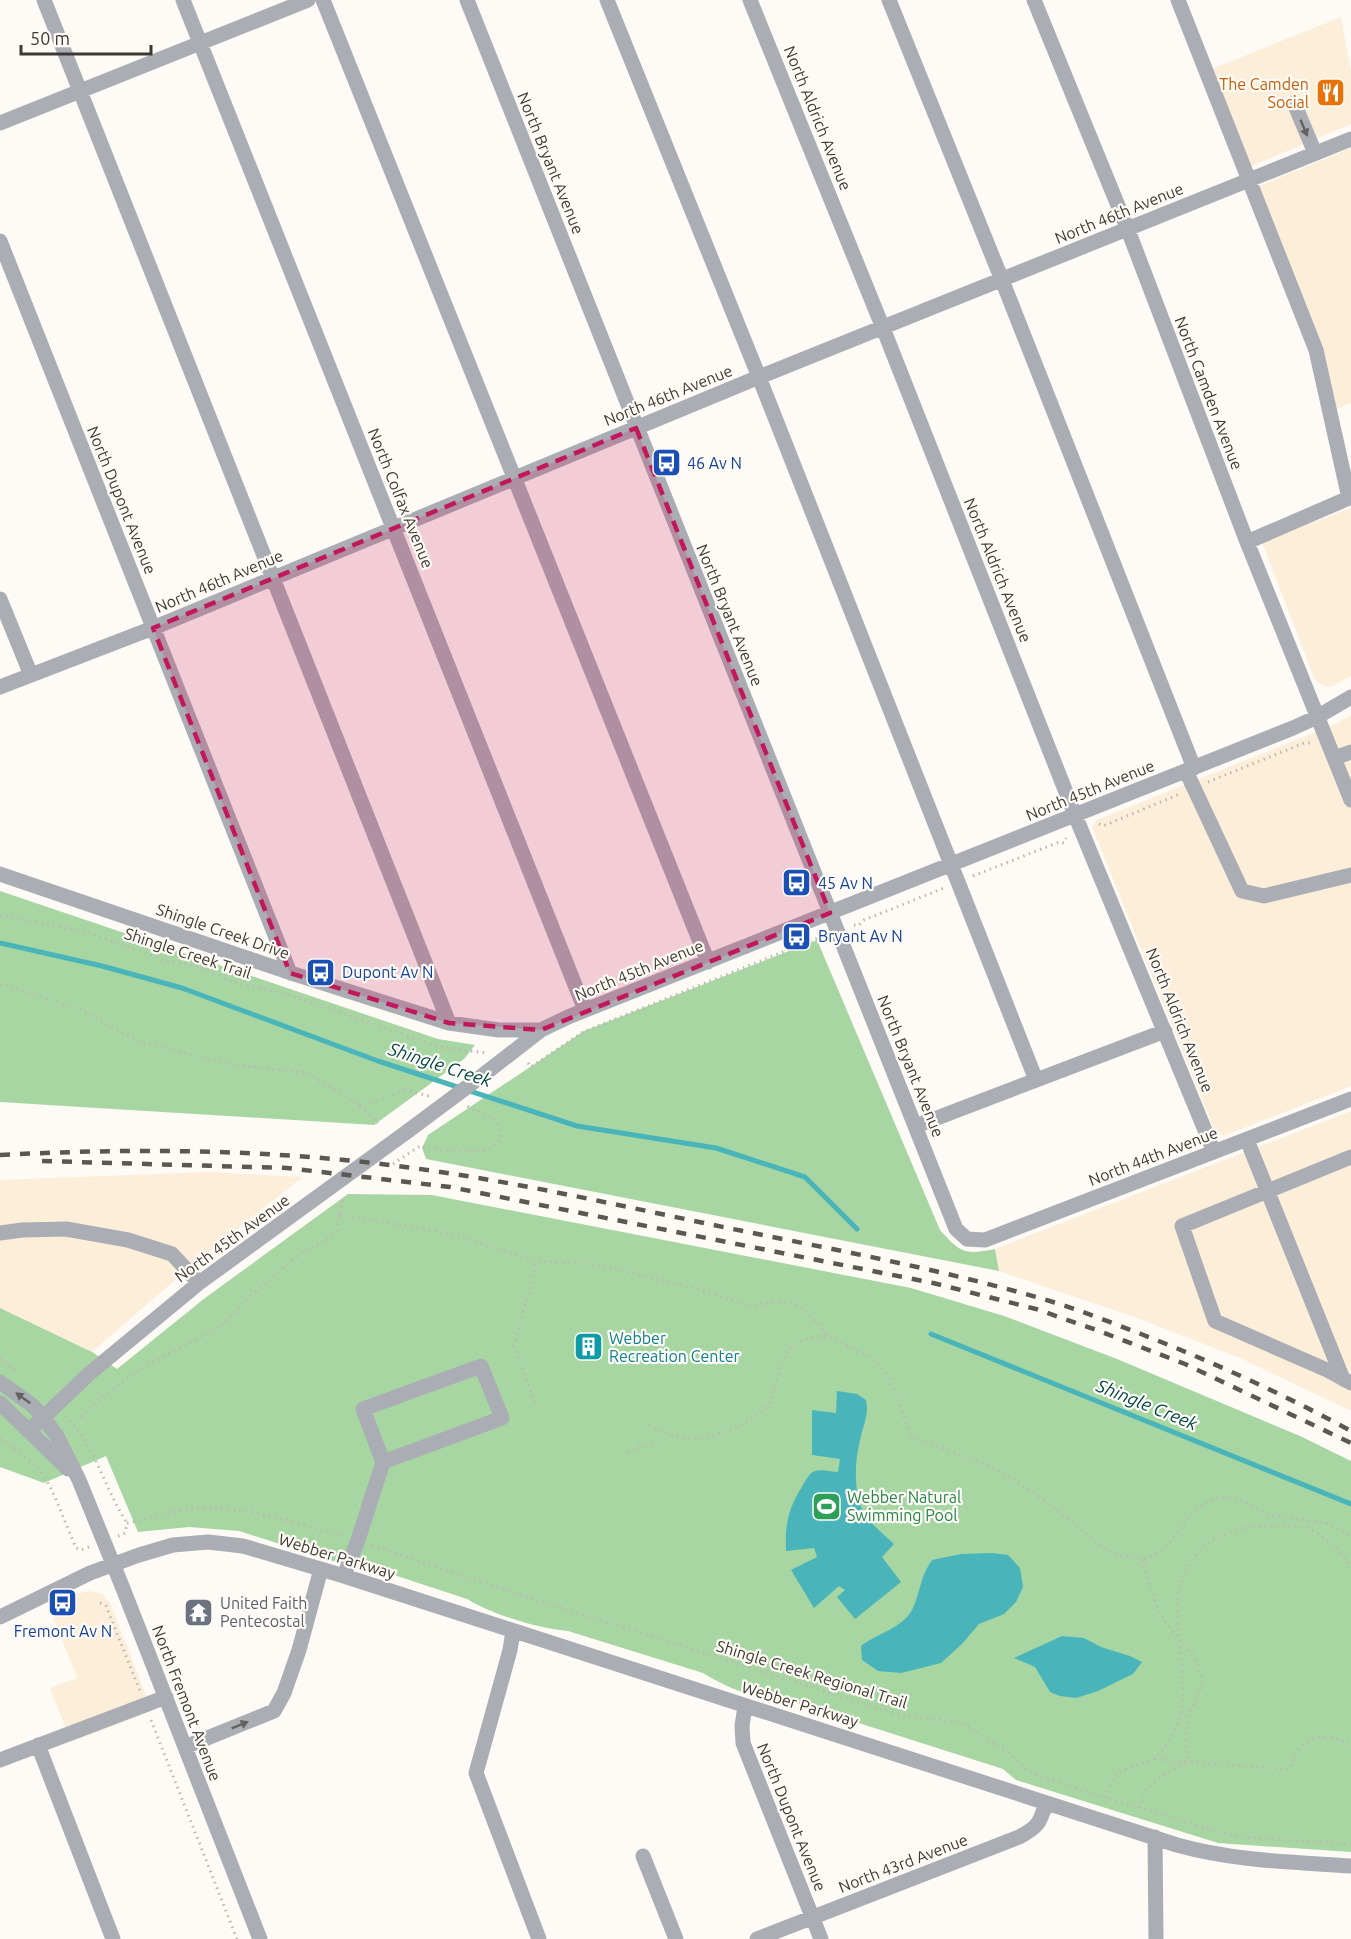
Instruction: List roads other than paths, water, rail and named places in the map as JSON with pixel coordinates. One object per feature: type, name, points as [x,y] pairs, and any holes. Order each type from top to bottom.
[{"type":"street","points":[[44,0],[449,1023]]},
{"type":"street","name":"North Colfax Avenue","points":[[183,0],[585,1010]]},
{"type":"street","points":[[0,123],[308,0]]},
{"type":"street","points":[[323,0],[708,962]]},
{"type":"street","name":"North Bryant Avenue","points":[[467,0],[956,1228],[967,1239]]},
{"type":"street","points":[[608,0],[1036,1080]]},
{"type":"street","name":"North Aldrich Avenue","points":[[750,0],[883,328],[1075,815],[1214,1152]]},
{"type":"street","points":[[889,0],[1002,280],[1190,769],[1242,891],[1264,896],[1351,875]]},
{"type":"street","name":"North Camden Avenue","points":[[1034,0],[1128,230],[1247,542],[1351,800]]},
{"type":"street","points":[[1179,0],[1316,350],[1349,498],[1247,542]]},
{"type":"street","points":[[1294,103],[1315,153]]},
{"type":"street","name":"North 46th Avenue","points":[[0,687],[153,628],[759,377],[1351,139]]},
{"type":"street","name":"North Dupont Avenue","points":[[0,241],[290,973]]},
{"type":"street","points":[[0,599],[31,675]]},
{"type":"street","name":"North 45th Avenue","points":[[30,1430],[90,1373],[199,1283],[408,1131],[541,1030],[585,1010],[1317,717],[1351,697]]},
{"type":"street","points":[[1334,758],[1351,752]]},
{"type":"street","name":"Shingle Creek Drive","points":[[0,874],[290,973],[449,1023],[500,1030],[541,1030]]},
{"type":"street","points":[[916,1126],[1165,1031]]},
{"type":"street","name":"North 44th Avenue","points":[[967,1239],[985,1240],[1351,1099]]},
{"type":"street","points":[[1247,1140],[1347,1381]]},
{"type":"street","points":[[1347,1381],[1215,1321],[1182,1226],[1351,1157]]},
{"type":"street","points":[[0,1233],[66,1229],[128,1240],[172,1254],[199,1283]]},
{"type":"street","points":[[344,1576],[383,1462],[363,1409],[481,1366],[502,1418],[383,1462]]},
{"type":"street","name":"North Fremont Avenue","points":[[0,1382],[32,1404],[44,1417],[57,1436],[79,1480],[260,1939]]},
{"type":"street","points":[[0,1403],[79,1480]]},
{"type":"street","name":"Webber Parkway","points":[[113,1564],[173,1545],[208,1542],[243,1546],[344,1576],[1046,1803],[1211,1854],[1247,1859],[1351,1866]]},
{"type":"street","points":[[0,1617],[113,1564]]},
{"type":"street","points":[[185,1747],[274,1711],[284,1693],[299,1650],[321,1569]]},
{"type":"street","points":[[513,1631],[510,1650],[476,1773],[539,1939]]},
{"type":"street","points":[[0,1760],[166,1697]]},
{"type":"street","name":"North Dupont Avenue","points":[[745,1706],[742,1726],[743,1743],[821,1939]]},
{"type":"street","points":[[38,1745],[113,1939]]},
{"type":"street","name":"North 43rd Avenue","points":[[757,1939],[1034,1830],[1040,1822],[1046,1803]]},
{"type":"street","points":[[1155,1837],[1156,1939]]},
{"type":"street","points":[[643,1856],[676,1939]]},
{"type":"water","name":"Webber Natural Swimming Pool","points":[[837,1391],[857,1394],[866,1400],[867,1414],[859,1445],[856,1486],[861,1506],[868,1518],[894,1544],[882,1557],[901,1582],[855,1619],[837,1597],[845,1590],[839,1586],[814,1608],[791,1570],[817,1557],[814,1548],[786,1551],[788,1516],[807,1479],[815,1471],[838,1472],[840,1459],[812,1455],[812,1410],[836,1413]]},
{"type":"water","points":[[961,1554],[1008,1555],[1020,1568],[1023,1587],[1016,1602],[1004,1614],[979,1624],[941,1663],[901,1673],[878,1671],[862,1660],[861,1646],[897,1625],[909,1615],[925,1572],[932,1560]]},
{"type":"water","points":[[1062,1636],[1084,1638],[1101,1647],[1142,1662],[1133,1674],[1098,1691],[1076,1698],[1060,1696],[1050,1692],[1035,1667],[1014,1658]]},
{"type":"waterway","name":"Shingle Creek","points":[[0,943],[102,966],[182,988],[378,1061],[577,1126],[716,1148],[805,1177],[857,1229]]},
{"type":"waterway","name":"Shingle Creek","points":[[931,1334],[1351,1504]]},
{"type":"railway","points":[[0,1155],[152,1151],[254,1153],[355,1161],[527,1187],[844,1251],[998,1287],[1102,1319],[1248,1379],[1351,1431]]},
{"type":"railway","points":[[42,1161],[287,1168],[450,1187],[933,1283],[1036,1309],[1099,1331],[1185,1364],[1351,1443]]},
{"type":"place","name":"The Camden Social","points":[[1330,93]]},
{"type":"place","name":"46 Av N","points":[[666,463]]},
{"type":"place","name":"45 Av N","points":[[797,883]]},
{"type":"place","name":"Bryant Av N","points":[[797,936]]},
{"type":"place","name":"Dupont Av N","points":[[321,972]]},
{"type":"place","name":"Webber Recreation Center","points":[[588,1347]]},
{"type":"place","name":"Webber Natural Swimming Pool","points":[[826,1506]]},
{"type":"place","name":"Fremont Av N","points":[[63,1603]]},
{"type":"place","name":"United Faith Pentecostal","points":[[199,1612]]}]
